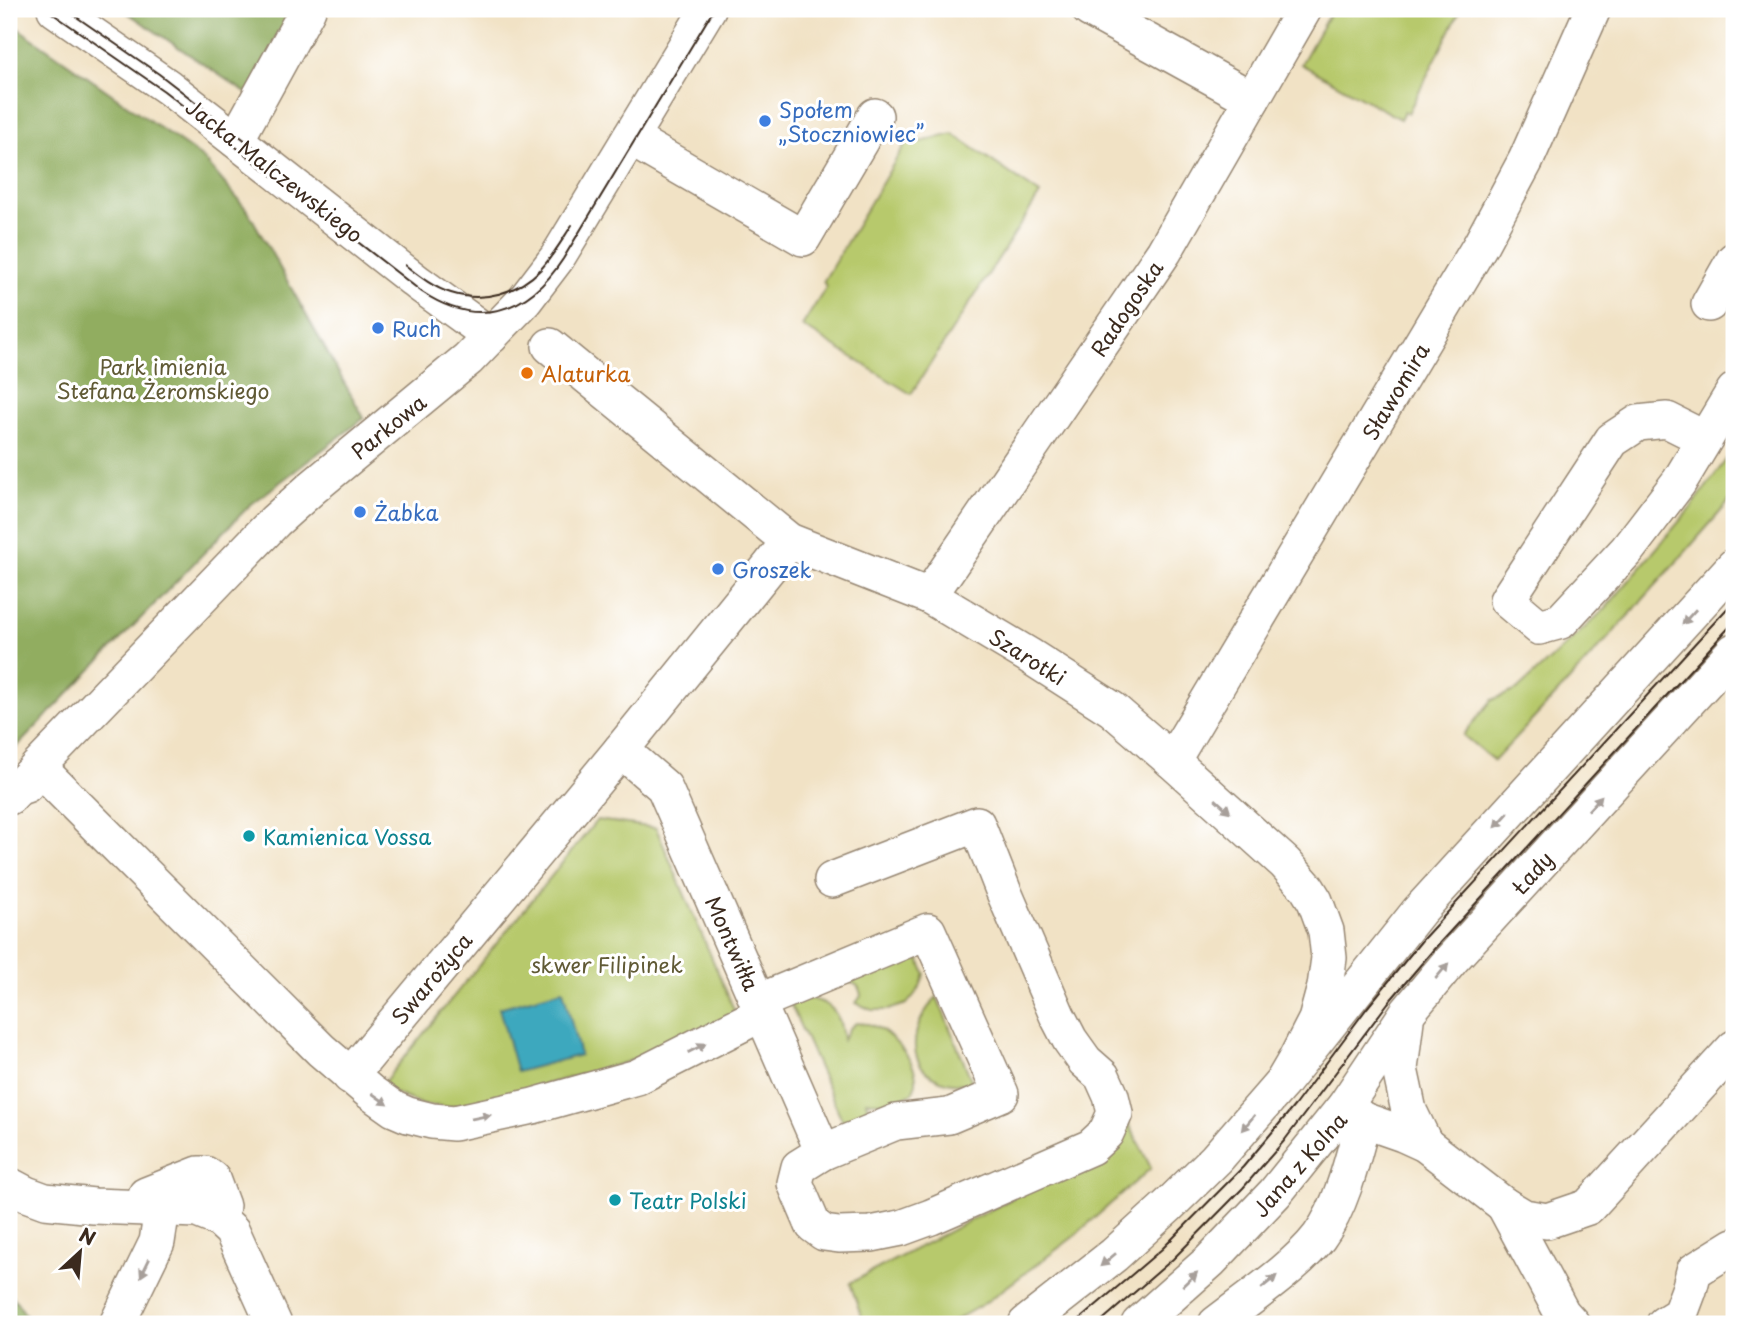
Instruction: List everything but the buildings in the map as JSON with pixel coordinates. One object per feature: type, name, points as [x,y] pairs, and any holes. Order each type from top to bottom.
[{"type":"street","name":"Jacka Malczewskiego","points":[[55,9],[168,87],[491,337]]},
{"type":"street","points":[[236,140],[308,9]]},
{"type":"street","name":"Parkowa","points":[[9,797],[275,521],[447,378],[491,337],[524,300],[557,258],[708,9]]},
{"type":"street","points":[[1090,9],[1252,99]]},
{"type":"street","name":"Radogoska","points":[[929,596],[1159,260],[1304,9]]},
{"type":"street","name":"Sławomira","points":[[1172,761],[1486,235],[1527,160],[1593,9]]},
{"type":"street","points":[[630,138],[803,238],[875,116]]},
{"type":"street","points":[[1710,304],[1734,260]]},
{"type":"street","name":"Szarotki","points":[[550,346],[789,541],[929,596],[1112,709],[1262,841],[1298,877],[1315,901],[1324,922],[1329,958],[1322,998],[1310,1032],[1282,1083]]},
{"type":"street","points":[[1705,439],[1667,420],[1639,423],[1612,440],[1507,600],[1539,627],[1561,621],[1627,550],[1679,482],[1705,439],[1734,391]]},
{"type":"street","name":"Swarożyca","points":[[350,1076],[621,750],[789,541]]},
{"type":"street","points":[[1026,1324],[1099,1268],[1216,1159],[1282,1083],[1419,911],[1734,566]]},
{"type":"street","name":"Łady","points":[[1354,1113],[1407,1013],[1451,960],[1734,651]]},
{"type":"street","name":"Montwiłła","points":[[621,750],[664,787],[823,1152]]},
{"type":"street","points":[[9,811],[38,767],[294,1024],[350,1076],[381,1100],[414,1117],[454,1123],[533,1106],[636,1077],[761,1007],[928,931],[1001,1094],[948,1116],[896,1122],[823,1152],[799,1167],[795,1183],[813,1225],[824,1233],[839,1235],[871,1234],[901,1228],[1091,1147],[1106,1133],[1115,1113],[1111,1096],[1102,1076],[1085,1061],[1057,1015],[977,824],[832,880]]},
{"type":"street","points":[[1407,1013],[1400,1069],[1409,1111],[1424,1144]]},
{"type":"street","points":[[1354,1113],[1424,1144],[1524,1217],[1547,1221],[1588,1207],[1731,1062]]},
{"type":"street","name":"Jana z Kolna","points":[[1139,1324],[1210,1261],[1302,1161],[1354,1113]]},
{"type":"street","name":"Jana z Kolna","points":[[1216,1324],[1293,1263],[1318,1237],[1332,1213],[1345,1181],[1354,1113]]},
{"type":"street","points":[[9,1185],[45,1200],[94,1206],[197,1210],[219,1219],[232,1231],[274,1324]]},
{"type":"street","points":[[1504,1205],[1562,1312],[1572,1324]]},
{"type":"street","points":[[117,1324],[158,1242],[153,1209]]},
{"type":"street","points":[[1664,1324],[1680,1314],[1694,1271],[1734,1246]]},
{"type":"green space","points":[[122,9],[294,9],[249,95]]},
{"type":"green space","points":[[1332,9],[1461,9],[1408,113],[1404,111],[1400,119],[1301,64]]},
{"type":"green space","name":"Park imienia Stefana Żeromskiego","points":[[9,22],[203,158],[248,211],[364,418],[249,506],[9,755]]},
{"type":"green space","points":[[953,134],[1040,194],[911,394],[802,326],[827,286],[823,282],[910,136],[920,142]]},
{"type":"green space","points":[[1734,449],[1734,496],[1616,630],[1494,761],[1463,735],[1492,700],[1517,690],[1605,609],[1690,509]]},
{"type":"green space","name":"skwer Filipinek","points":[[597,820],[656,828],[738,1019],[627,1062],[474,1104],[448,1107],[423,1105],[380,1087]]},
{"type":"green space","points":[[914,948],[925,974],[919,989],[907,1004],[888,1010],[872,1010],[856,1003],[861,996],[860,990],[856,984],[847,982]]},
{"type":"green space","points":[[937,997],[973,1084],[949,1083],[932,1076],[922,1067],[917,1056],[915,1044],[921,1019]]},
{"type":"green space","points":[[803,998],[820,1001],[832,1009],[840,1022],[843,1040],[856,1023],[868,1024],[884,1032],[907,1055],[912,1064],[916,1083],[912,1093],[890,1101],[866,1101],[871,1120],[847,1131],[790,1003]]},
{"type":"green space","points":[[1124,1114],[1151,1168],[1072,1238],[985,1303],[948,1324],[864,1324],[850,1283],[1097,1154]]},
{"type":"green space","points":[[9,1294],[14,1298],[32,1324],[9,1324]]},
{"type":"water","points":[[563,990],[580,1055],[517,1072],[499,1008]]},
{"type":"tram line","points":[[46,9],[164,91],[422,292],[462,310],[482,312],[500,310],[518,303],[534,292],[563,259],[714,9]]},
{"type":"tram line","points":[[65,9],[159,74],[281,168]]},
{"type":"tram line","points":[[405,265],[433,285],[451,293],[475,297],[499,294],[522,284],[541,269],[572,225]]},
{"type":"tram line","points":[[1074,1324],[1162,1249],[1243,1167],[1295,1105],[1367,1008],[1423,939],[1734,601]]},
{"type":"tram line","points":[[1098,1324],[1173,1259],[1243,1188],[1284,1141],[1388,1003],[1434,949],[1734,622]]},
{"type":"place","name":"Społem „Stoczniowiec”","points":[[765,121]]},
{"type":"place","name":"Ruch","points":[[378,328]]},
{"type":"place","name":"Alaturka","points":[[527,373]]},
{"type":"place","name":"Żabka","points":[[360,512]]},
{"type":"place","name":"Groszek","points":[[718,569]]},
{"type":"place","name":"Kamienica Vossa","points":[[249,836]]},
{"type":"place","name":"Teatr Polski","points":[[615,1200]]}]
